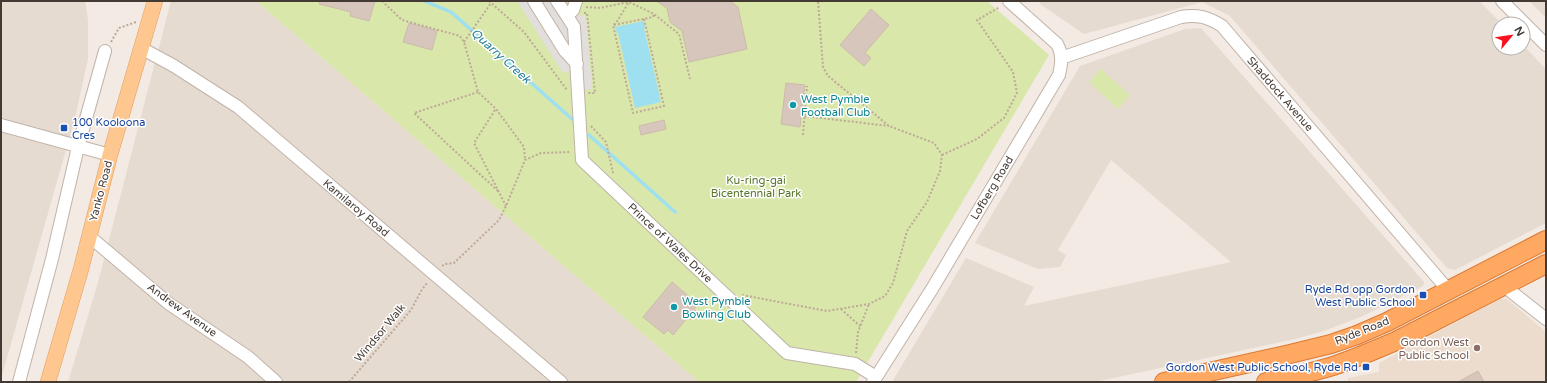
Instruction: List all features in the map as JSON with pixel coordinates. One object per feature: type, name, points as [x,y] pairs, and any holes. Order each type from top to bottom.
[{"type":"highway","name":"Ryde Road","points":[[1164,382],[1197,378],[1337,341],[1388,322],[1546,240]]},
{"type":"highway","name":"Ryde Road","points":[[1266,382],[1313,372],[1352,359],[1396,341],[1546,264]]},
{"type":"main road","name":"Yanko Road","points":[[48,382],[81,269],[110,155],[155,1]]},
{"type":"street","points":[[534,1],[565,51],[577,64]]},
{"type":"street","name":"Prince of Wales Drive","points":[[557,1],[574,27],[577,64],[583,99],[582,160],[786,353],[856,364],[875,380]]},
{"type":"street","points":[[1010,1],[1052,38],[1060,49],[1061,58]]},
{"type":"street","points":[[1502,1],[1546,45]]},
{"type":"street","points":[[567,16],[573,10],[576,3]]},
{"type":"street","name":"Shaddock Avenue","points":[[1061,58],[1181,17],[1192,15],[1203,16],[1212,20],[1222,26],[1449,290]]},
{"type":"street","name":"Kamilaroy Road","points":[[141,48],[174,66],[238,107],[561,382]]},
{"type":"street","points":[[19,382],[52,259],[78,147],[105,51]]},
{"type":"street","name":"Lofberg Road","points":[[875,380],[932,289],[1050,91],[1059,75],[1061,58]]},
{"type":"street","points":[[1,125],[110,155]]},
{"type":"street","name":"Andrew Avenue","points":[[89,236],[168,303],[248,357],[276,382]]},
{"type":"street","points":[[1504,286],[1546,319]]},
{"type":"path","points":[[382,1],[402,20],[460,36],[465,41],[478,92],[496,109],[524,147],[525,160],[541,153],[582,152]]},
{"type":"path","points":[[818,1],[823,66],[828,76],[889,126]]},
{"type":"path","points":[[942,155],[977,139],[1004,118],[1017,93],[1013,72],[977,20],[1010,1]]},
{"type":"path","points":[[465,41],[490,2],[524,32],[574,100],[583,99],[587,93],[595,93],[587,13],[578,14],[576,3],[600,8],[629,2],[654,14],[679,34],[690,80]]},
{"type":"path","points":[[629,2],[613,26],[632,113],[664,106],[644,19]]},
{"type":"path","points":[[613,26],[653,17],[654,14]]},
{"type":"path","points":[[105,51],[119,28],[138,21]]},
{"type":"path","points":[[803,134],[807,86]]},
{"type":"path","points":[[478,92],[414,113],[498,191]]},
{"type":"path","points":[[496,109],[474,143],[506,206]]},
{"type":"path","points":[[736,294],[828,311],[841,310],[869,304],[885,296],[893,282],[907,231],[927,202],[940,171],[942,155],[934,143],[889,126],[804,116]]},
{"type":"path","points":[[590,119],[591,126],[606,142],[614,175]]},
{"type":"path","name":"Windsor Walk","points":[[349,382],[411,310],[421,291],[435,274],[445,264],[454,263],[499,220],[525,160]]},
{"type":"path","points":[[856,364],[858,332],[869,304]]},
{"type":"path","points":[[841,310],[860,326]]},
{"type":"shaded area","points":[[1,1],[85,1],[88,20],[88,59],[75,118],[1,379]]},
{"type":"shaded area","points":[[171,1],[256,1],[699,382],[68,382],[97,286]]},
{"type":"shaded area","points":[[517,1],[564,1],[574,16],[586,15],[592,89],[573,91],[571,70],[563,73]]},
{"type":"shaded area","points":[[1040,1],[1479,1],[1494,16],[1491,16],[1491,56],[1531,56],[1531,53],[1546,69],[1546,223],[1455,270],[1447,268],[1230,16],[1202,2],[1084,34],[1040,4]]},
{"type":"shaded area","points":[[1529,1],[1546,1],[1546,18]]},
{"type":"shaded area","points":[[1201,28],[1424,282],[1423,286],[1363,316],[1324,331],[1295,339],[1095,382],[892,382],[966,258],[1034,287],[1024,306],[1231,262],[1111,160],[1058,250],[1066,255],[1060,267],[1038,269],[975,243],[1080,66],[1185,29]]},
{"type":"shaded area","name":"Gordon West Public School","points":[[1500,299],[1507,299],[1546,332],[1546,382],[1348,382],[1348,378],[1379,372],[1379,363]]},
{"type":"green space","name":"Ku-ring-gai Bicentennial Park","points":[[256,1],[987,1],[1049,55],[856,382],[699,382]]},
{"type":"green space","points":[[1101,69],[1130,95],[1118,109],[1089,82]]},
{"type":"water","points":[[644,21],[644,28],[661,102],[635,108],[618,33],[615,27]]},
{"type":"building","points":[[320,1],[375,1],[369,21],[350,16],[351,12],[319,4]]},
{"type":"building","points":[[656,1],[730,1],[738,7],[747,49],[689,62],[682,31],[670,22],[667,8]]},
{"type":"building","points":[[871,9],[889,25],[865,53],[871,58],[864,66],[840,45]]},
{"type":"building","points":[[409,23],[437,31],[432,50],[403,42]]},
{"type":"building","name":"West Pymble Football Club","points":[[786,83],[805,85],[800,127],[781,124]]},
{"type":"building","points":[[664,120],[666,129],[641,135],[639,126]]},
{"type":"building","name":"West Pymble Bowling Club","points":[[672,282],[698,304],[694,309],[697,312],[691,320],[688,317],[673,335],[668,330],[664,334],[643,317]]},
{"type":"building","points":[[1478,371],[1484,382],[1458,382]]},
{"type":"waterway","name":"Quarry Creek","points":[[424,1],[451,12],[572,119]]},
{"type":"waterway","name":"Quarry Creek","points":[[589,135],[675,212]]},
{"type":"place","name":"West Pymble Football Club","points":[[793,105]]},
{"type":"place","name":"100 Kooloona Cres","points":[[64,128]]},
{"type":"place","name":"Ryde Rd opp Gordon West Public School","points":[[1423,295]]},
{"type":"place","name":"West Pymble Bowling Club","points":[[674,307]]},
{"type":"place","name":"Gordon West Public School","points":[[1477,348]]},
{"type":"place","name":"Gordon West Public School, Ryde Rd","points":[[1366,367]]}]
